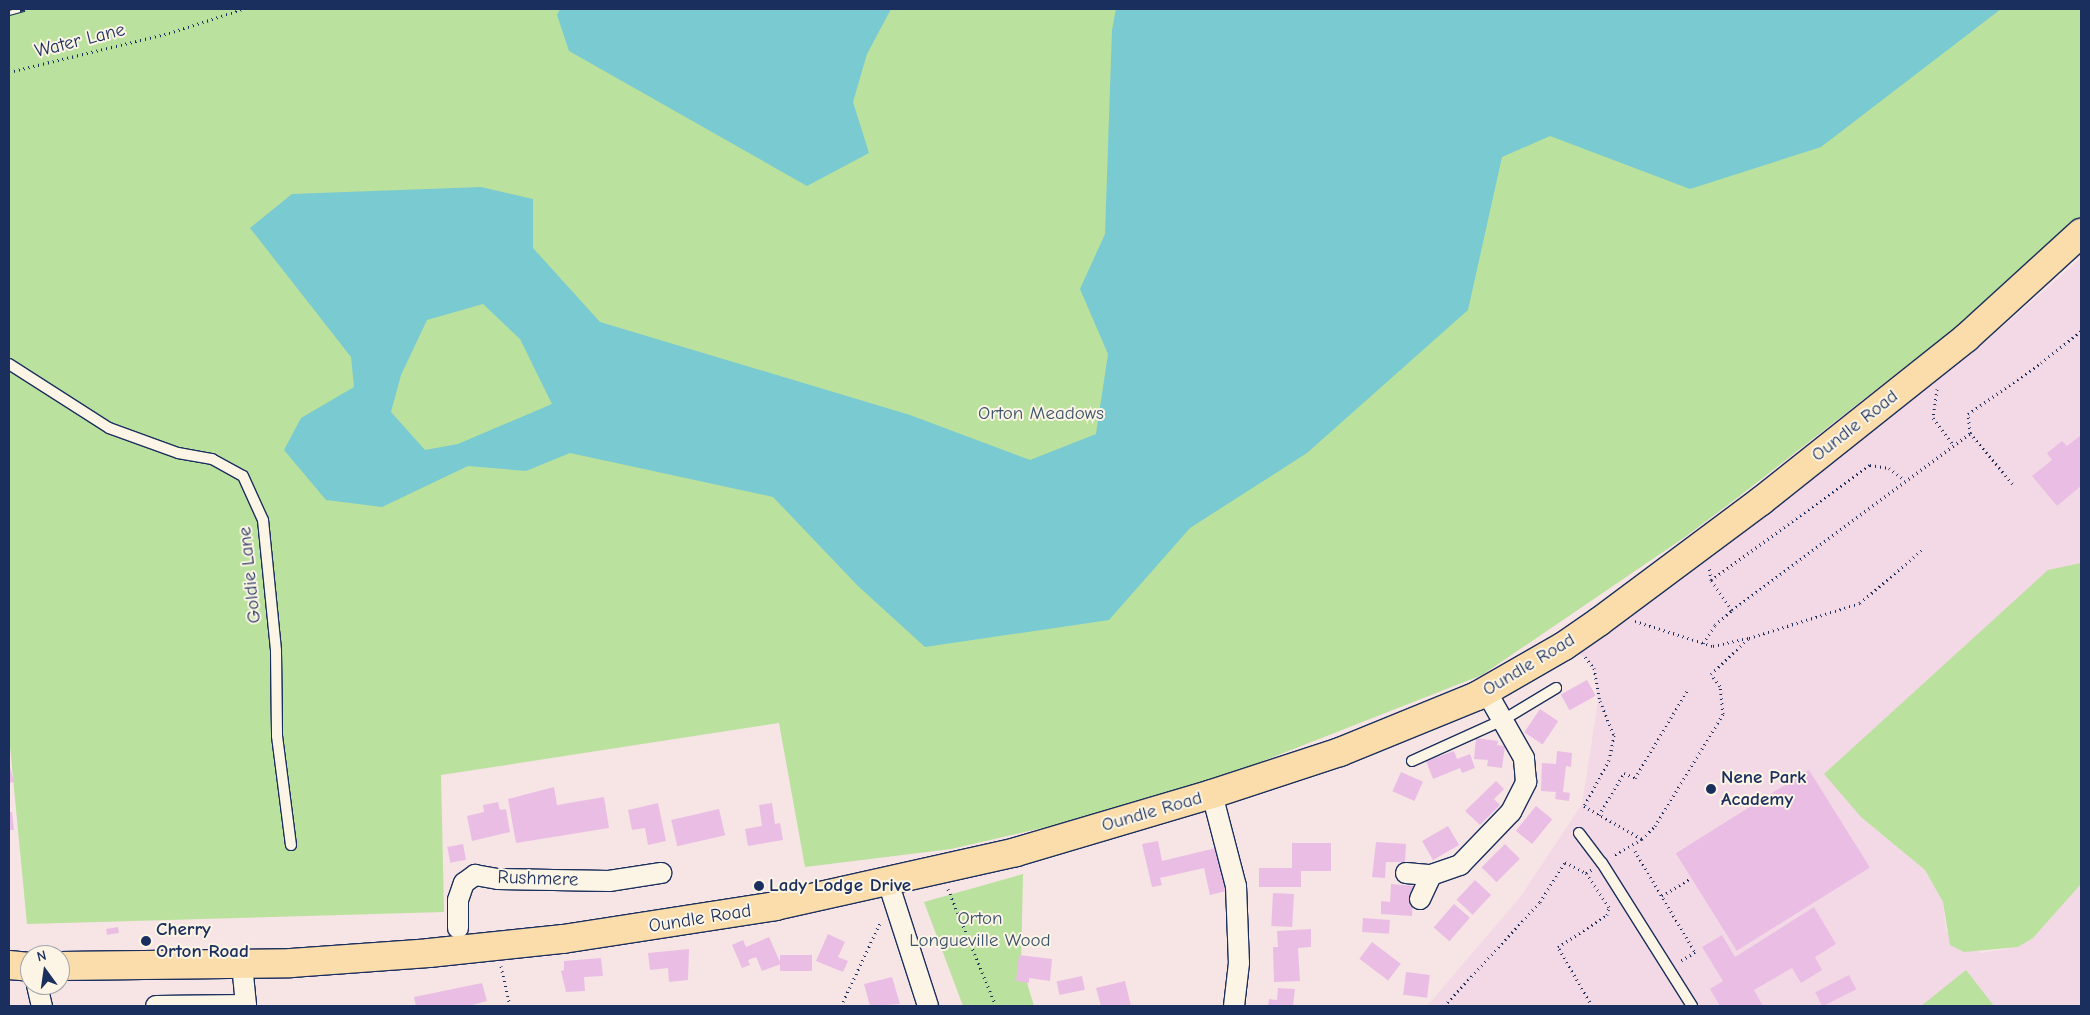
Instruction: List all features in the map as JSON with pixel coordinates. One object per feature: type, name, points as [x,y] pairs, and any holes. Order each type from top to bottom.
[{"type":"main road","name":"Oundle Road","points":[[70,966],[242,964],[498,946],[683,922],[890,889],[940,870],[1016,852],[1212,794],[1340,752],[1486,691],[1564,646],[1754,506],[1966,338],[2081,232]]},
{"type":"street","points":[[1406,873],[1432,874],[1460,865],[1511,812],[1526,782],[1524,758],[1486,691]]},
{"type":"street","points":[[1212,794],[1237,896],[1239,963],[1234,1006]]},
{"type":"street","name":"Rushmere","points":[[458,928],[458,900],[464,883],[475,874],[498,878],[609,881],[661,873]]},
{"type":"street","points":[[1420,900],[1432,874]]},
{"type":"street","points":[[890,889],[928,1006]]},
{"type":"street","points":[[156,1006],[252,1006],[242,964]]},
{"type":"lane","name":"Goldie Lane","points":[[9,364],[109,428],[178,453],[212,459],[243,476],[264,520],[275,642],[277,736],[291,845]]},
{"type":"lane","points":[[1412,761],[1503,720],[1556,688]]},
{"type":"lane","points":[[1579,833],[1602,863],[1692,1006]]},
{"type":"path","name":"Water Lane","points":[[9,72],[169,32],[243,9]]},
{"type":"path","points":[[2013,484],[1970,433],[1968,414],[2041,363],[2081,331]]},
{"type":"path","points":[[1703,644],[1715,625],[1732,610],[1970,433]]},
{"type":"path","points":[[1710,580],[1870,465],[1889,468],[1905,480]]},
{"type":"path","points":[[1630,619],[1703,644],[1725,645],[1856,606],[1923,549]]},
{"type":"path","points":[[1709,564],[1710,580],[1732,610]]},
{"type":"path","points":[[1586,872],[1642,839],[1655,826],[1723,714],[1720,686],[1711,674],[1749,638]]},
{"type":"path","points":[[1582,654],[1594,668],[1600,701],[1614,735],[1609,760],[1584,806],[1642,839]]},
{"type":"path","points":[[1599,815],[1624,773],[1635,778],[1688,689]]},
{"type":"path","points":[[1636,851],[1695,952],[1668,968]]},
{"type":"path","points":[[1444,1006],[1540,902],[1565,862],[1586,872],[1609,907],[1607,915],[1558,947],[1592,1006]]},
{"type":"path","points":[[940,870],[996,1006]]},
{"type":"path","points":[[1662,896],[1691,878]]},
{"type":"path","points":[[841,1006],[890,889]]},
{"type":"path","points":[[498,946],[510,1006]]},
{"type":"shaded area","points":[[2081,258],[2081,563],[1861,817],[1925,870],[1943,902],[1946,931],[1981,953],[2018,947],[2033,938],[2081,884],[2081,1006],[1427,1006],[1521,896],[1582,804],[1598,702],[1594,670],[1586,658],[1573,651],[1681,580],[1975,351]]},
{"type":"green space","name":"Orton Meadows","points":[[9,9],[2081,9],[2081,216],[1951,331],[1741,495],[1685,537],[1482,675],[1164,800],[951,849],[805,867],[779,723],[441,775],[444,912],[27,924],[9,736]]},
{"type":"green space","points":[[2081,563],[2081,884],[2033,938],[2018,947],[1964,952],[1950,945],[1943,902],[1925,870],[1861,817],[1824,774],[2048,570]]},
{"type":"green space","name":"Orton Longueville Wood","points":[[1023,874],[1021,963],[1034,1006],[963,1006],[924,902]]},
{"type":"green space","points":[[1966,970],[1994,1006],[1921,1006]]},
{"type":"water","points":[[560,9],[891,9],[867,54],[853,102],[869,153],[807,186],[569,51],[557,15]]},
{"type":"water","points":[[1116,9],[2001,9],[1821,147],[1690,189],[1550,136],[1502,157],[1468,310],[1307,453],[1190,528],[1109,620],[925,647],[858,586],[773,497],[570,453],[526,471],[468,466],[382,507],[326,500],[284,450],[301,418],[354,387],[351,357],[250,228],[292,194],[481,187],[533,199],[533,248],[600,322],[910,415],[1030,460],[1096,434],[1108,354],[1080,289],[1105,234],[1112,30]],"holes":[[[483,304],[520,339],[552,404],[458,444],[425,450],[391,412],[401,375],[427,320]]]},
{"type":"building","points":[[2081,435],[2081,486],[2057,506],[2032,476],[2052,460],[2047,453],[2062,441],[2067,446]]},
{"type":"building","points":[[1587,680],[1596,696],[1569,710],[1561,695]]},
{"type":"building","points":[[1540,709],[1558,721],[1543,745],[1524,732]]},
{"type":"building","points":[[1476,738],[1498,741],[1497,745],[1505,746],[1502,768],[1487,766],[1488,760],[1474,759]]},
{"type":"building","points":[[1454,751],[1457,759],[1470,754],[1475,768],[1462,773],[1460,768],[1433,779],[1426,761]]},
{"type":"building","points":[[1557,751],[1572,753],[1571,767],[1566,766],[1563,792],[1570,793],[1569,801],[1555,799],[1556,792],[1541,791],[1542,763],[1556,764]]},
{"type":"building","points":[[9,763],[14,782],[9,783]]},
{"type":"building","points":[[1809,770],[1870,868],[1737,951],[1676,853]]},
{"type":"building","points":[[1401,772],[1423,782],[1414,801],[1392,791]]},
{"type":"building","points":[[1496,781],[1504,789],[1494,799],[1500,805],[1480,825],[1465,811]]},
{"type":"building","points":[[554,787],[557,805],[604,797],[609,828],[516,843],[508,799]]},
{"type":"building","points":[[498,802],[500,810],[506,809],[510,832],[472,841],[467,816],[484,812],[483,805]]},
{"type":"building","points":[[658,803],[666,841],[648,845],[645,828],[632,830],[628,810]]},
{"type":"building","points":[[772,803],[775,824],[780,823],[783,840],[748,846],[745,829],[762,826],[759,805]]},
{"type":"building","points":[[1536,806],[1552,819],[1532,844],[1516,831]]},
{"type":"building","points":[[719,809],[725,835],[677,846],[671,820]]},
{"type":"building","points":[[9,812],[12,812],[14,830],[9,830]]},
{"type":"building","points":[[1448,826],[1459,845],[1433,860],[1422,841]]},
{"type":"building","points":[[1158,841],[1162,861],[1216,848],[1226,891],[1210,895],[1204,868],[1160,878],[1162,885],[1152,887],[1142,844]]},
{"type":"building","points":[[1376,842],[1406,844],[1405,862],[1386,862],[1385,878],[1372,877]]},
{"type":"building","points":[[1292,843],[1331,843],[1331,871],[1301,871],[1301,887],[1259,887],[1259,868],[1292,868]]},
{"type":"building","points":[[463,844],[466,860],[450,863],[447,847]]},
{"type":"building","points":[[1505,844],[1520,859],[1497,882],[1482,867]]},
{"type":"building","points":[[1475,880],[1491,895],[1473,915],[1457,900]]},
{"type":"building","points":[[1391,884],[1414,886],[1412,916],[1381,914],[1381,901],[1390,902]]},
{"type":"building","points":[[1273,893],[1294,894],[1292,927],[1271,926]]},
{"type":"building","points":[[1454,904],[1470,918],[1450,941],[1434,927]]},
{"type":"building","points":[[1814,907],[1836,944],[1815,957],[1822,970],[1801,983],[1792,968],[1754,990],[1763,1006],[1720,1006],[1710,989],[1723,981],[1702,947],[1722,935],[1735,957]]},
{"type":"building","points":[[1363,918],[1390,920],[1389,934],[1362,932]]},
{"type":"building","points":[[118,927],[119,933],[107,935],[106,929]]},
{"type":"building","points":[[1311,929],[1311,947],[1298,948],[1300,981],[1274,982],[1273,947],[1278,947],[1277,931]]},
{"type":"building","points":[[828,934],[845,942],[838,957],[848,961],[843,972],[816,961]]},
{"type":"building","points":[[769,937],[781,964],[762,971],[756,957],[748,960],[750,965],[742,968],[732,945],[743,940],[746,947]]},
{"type":"building","points":[[1372,942],[1401,964],[1388,980],[1359,959]]},
{"type":"building","points":[[689,949],[688,980],[669,982],[668,968],[650,970],[648,953]]},
{"type":"building","points":[[780,955],[812,955],[812,971],[780,971]]},
{"type":"building","points":[[1019,955],[1052,959],[1050,981],[1029,978],[1029,983],[1016,981]]},
{"type":"building","points":[[601,958],[603,976],[584,977],[585,991],[566,992],[561,971],[564,970],[564,961]]},
{"type":"building","points":[[1406,972],[1430,975],[1427,998],[1403,995]]},
{"type":"building","points":[[1849,975],[1856,989],[1823,1006],[1815,992]]},
{"type":"building","points":[[1082,976],[1085,990],[1059,995],[1057,981]]},
{"type":"building","points":[[892,977],[900,1004],[870,1006],[864,984]]},
{"type":"building","points":[[1125,981],[1131,1006],[1101,1006],[1096,988]]},
{"type":"building","points":[[482,983],[487,1001],[469,1006],[416,1006],[414,997]]},
{"type":"building","points":[[1278,988],[1295,989],[1293,1006],[1268,1006],[1269,999],[1277,1000]]},
{"type":"railway","points":[[9,13],[24,9]]},
{"type":"place","name":"Nene Park Academy","points":[[1711,789]]},
{"type":"place","name":"Lady Lodge Drive","points":[[759,886]]},
{"type":"place","name":"Cherry Orton Road","points":[[146,941]]}]
